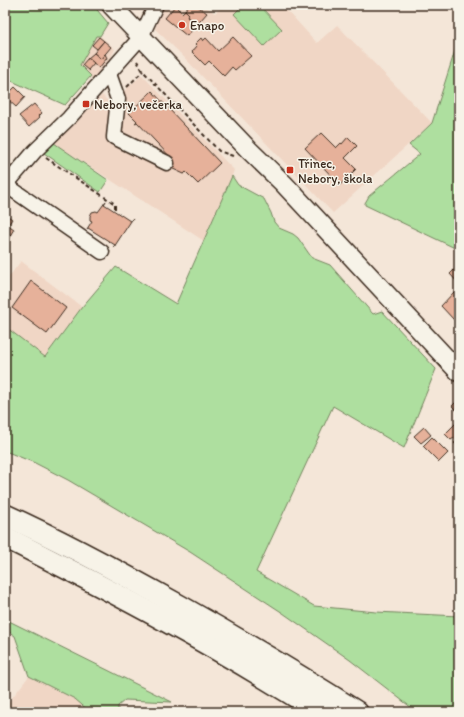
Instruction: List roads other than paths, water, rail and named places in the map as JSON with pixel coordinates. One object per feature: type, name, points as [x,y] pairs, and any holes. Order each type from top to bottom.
[{"type":"highway","points":[[5,515],[109,567],[162,596],[314,684],[357,712]]},
{"type":"highway","points":[[5,537],[153,613],[320,712]]},
{"type":"main road","points":[[111,5],[135,43],[284,184],[459,372]]},
{"type":"street","points":[[102,252],[5,185],[35,151],[70,118],[109,74],[135,43],[156,5]]},
{"type":"street","points":[[109,74],[118,99],[114,137],[167,163]]},
{"type":"place","name":"Enapo","points":[[182,25]]},
{"type":"place","name":"Nebory, večerka","points":[[86,104]]},
{"type":"place","name":"Třinec, Nebory, škola","points":[[290,170]]}]
